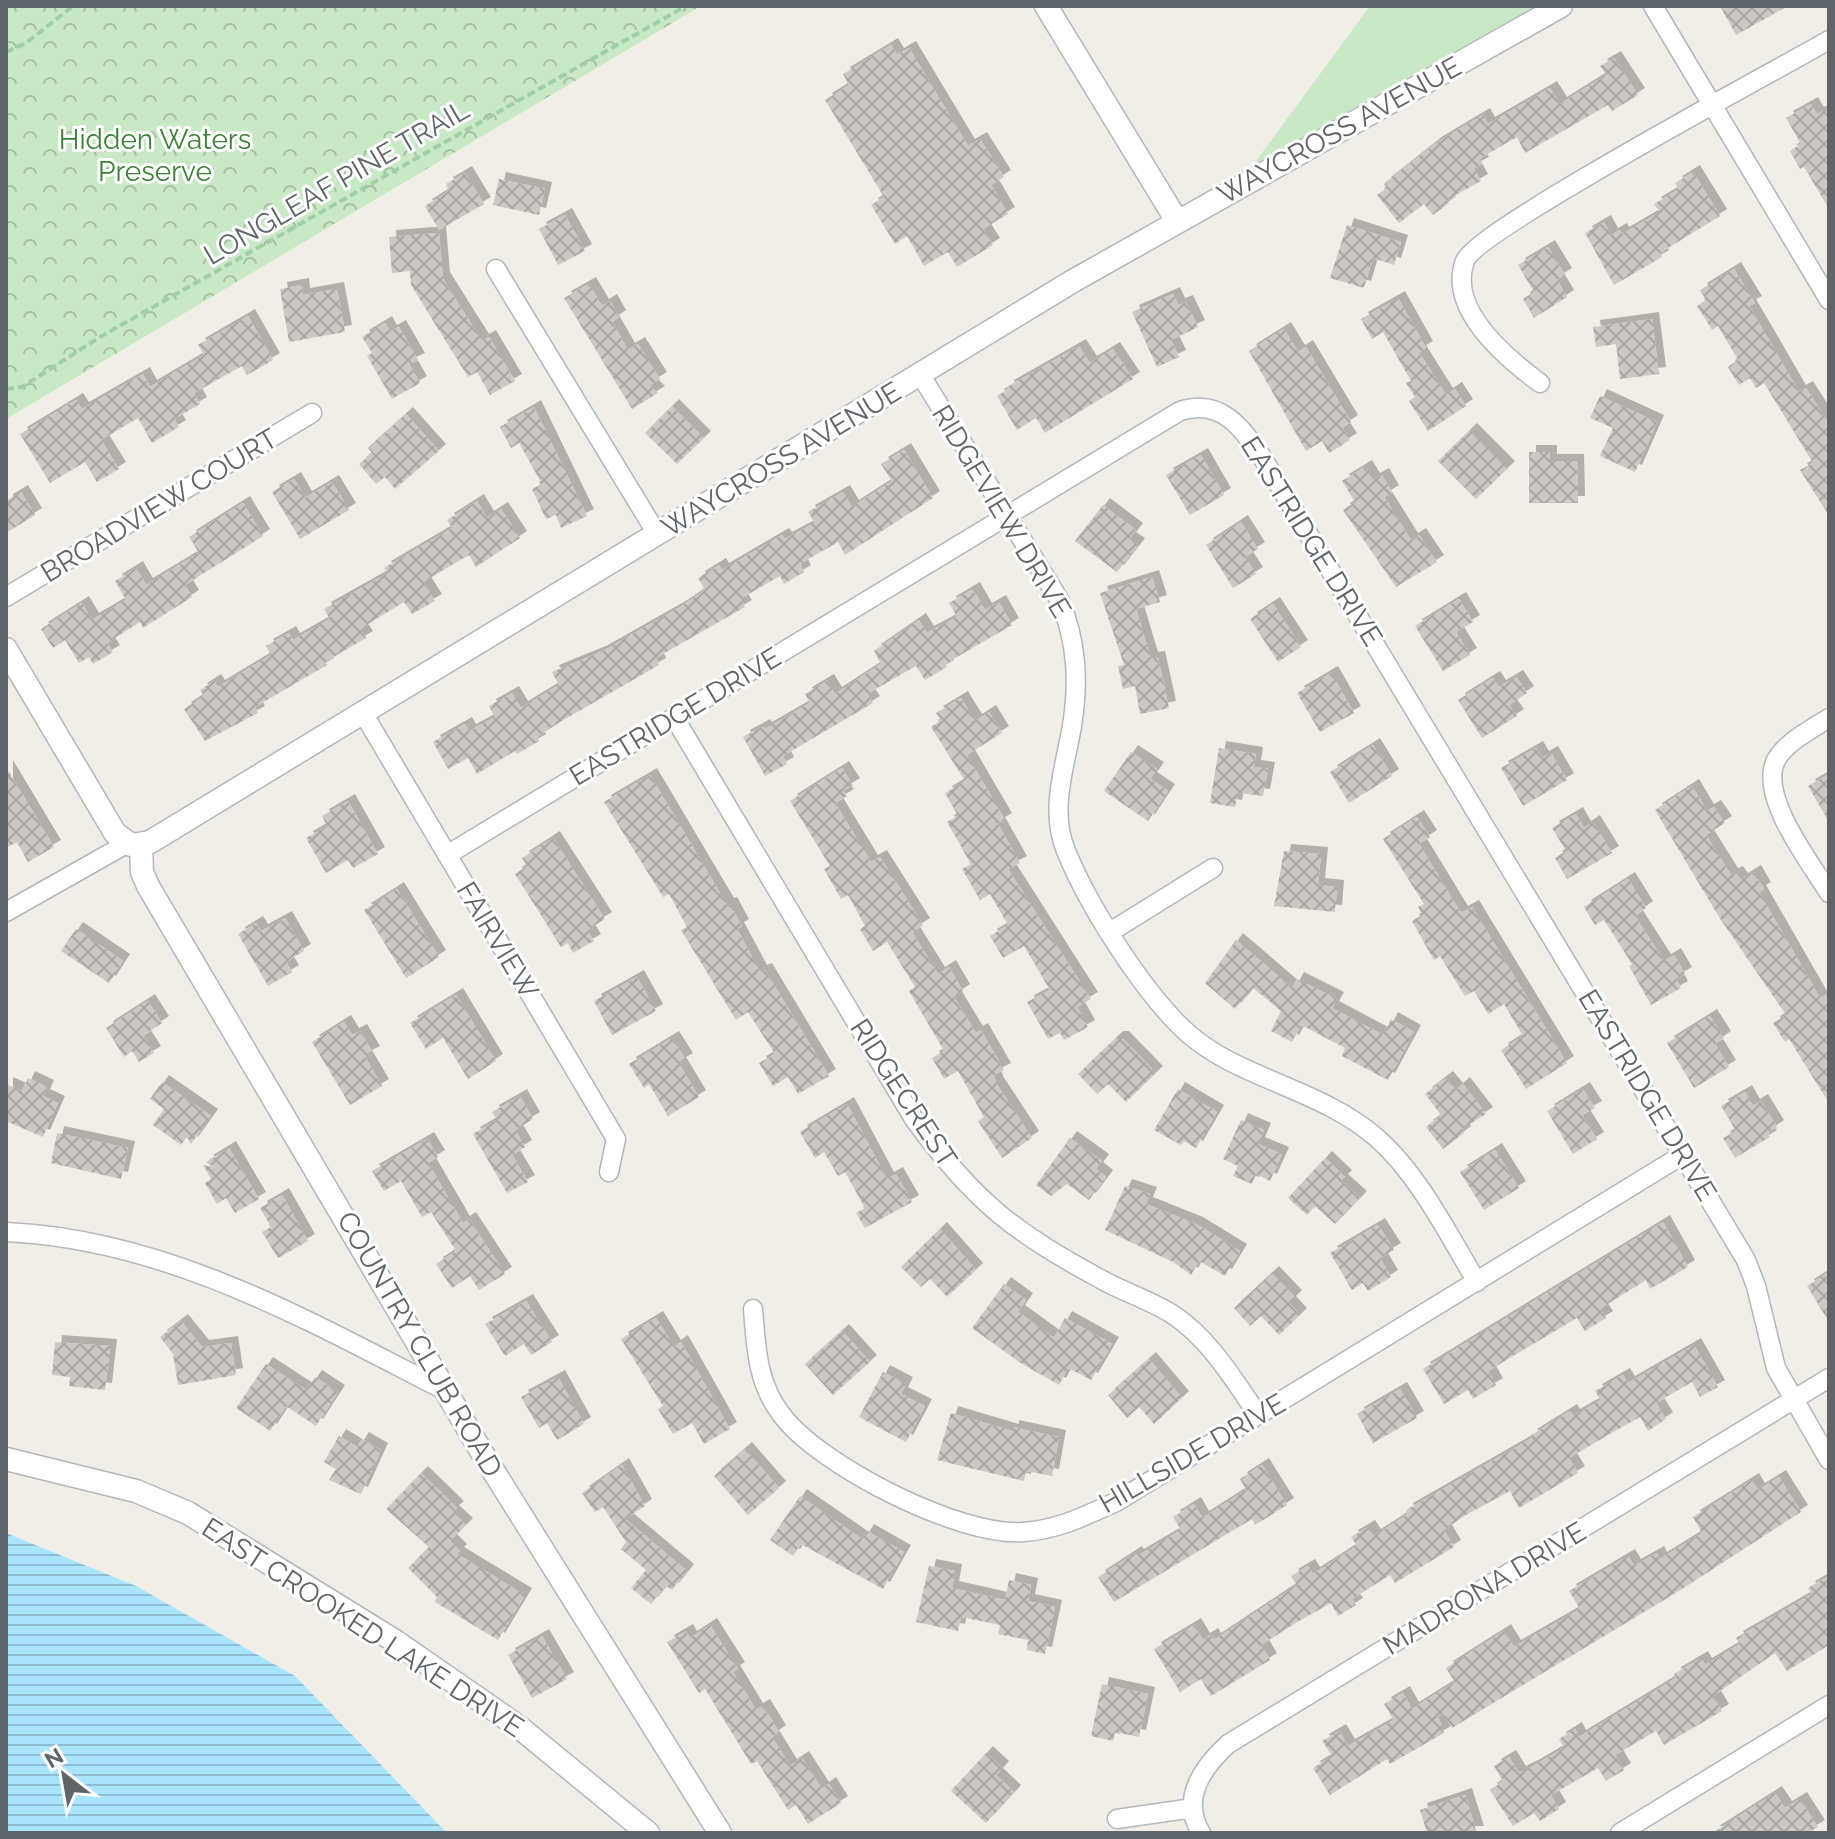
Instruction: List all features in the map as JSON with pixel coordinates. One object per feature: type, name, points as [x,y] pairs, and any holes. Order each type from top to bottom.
[{"type":"street","points":[[1046,6],[1177,221]]},
{"type":"street","name":"WAYCROSS AVENUE","points":[[6,912],[134,844],[363,713],[1177,221],[1561,6]]},
{"type":"street","points":[[1653,6],[1829,300]]},
{"type":"street","points":[[1540,383],[1505,357],[1490,341],[1463,295],[1462,279],[1471,250],[1537,206],[1829,40]]},
{"type":"street","points":[[496,269],[657,534]]},
{"type":"street","name":"RIDGEVIEW DRIVE","points":[[920,374],[1060,601],[1071,627],[1076,656],[1075,700],[1061,774],[1060,833],[1066,851],[1110,932],[1162,1005],[1207,1048],[1247,1070],[1322,1102],[1377,1138],[1398,1159],[1477,1282]]},
{"type":"street","name":"EASTRIDGE DRIVE","points":[[447,855],[1180,411],[1191,407],[1212,409],[1237,422],[1262,457],[1684,1154],[1746,1260],[1756,1286],[1776,1368],[1829,1460]]},
{"type":"street","name":"BROADVIEW COURT","points":[[6,597],[312,413]]},
{"type":"street","points":[[6,649],[115,833],[134,844]]},
{"type":"street","name":"FAIRVIEW","points":[[363,713],[616,1139],[609,1172]]},
{"type":"street","name":"RIDGECREST","points":[[674,717],[914,1119],[951,1169],[998,1215],[1035,1242],[1172,1314],[1223,1364],[1258,1415]]},
{"type":"street","points":[[1829,718],[1783,751],[1776,760],[1771,784],[1787,823],[1829,893]]},
{"type":"street","name":"COUNTRY CLUB ROAD","points":[[134,844],[148,886],[446,1391],[720,1833]]},
{"type":"street","points":[[1110,932],[1213,868]]},
{"type":"street","name":"HILLSIDE DRIVE","points":[[753,1309],[757,1361],[767,1392],[798,1434],[842,1466],[975,1528],[1020,1533],[1056,1529],[1116,1502],[1684,1154]]},
{"type":"street","points":[[8,1228],[203,1273],[276,1304],[446,1391]]},
{"type":"street","name":"MADRONA DRIVE","points":[[1193,1808],[1200,1773],[1228,1744],[1829,1378]]},
{"type":"street","name":"EAST CROOKED LAKE DRIVE","points":[[6,1459],[75,1473],[136,1491],[188,1513],[395,1641],[519,1727],[648,1833]]},
{"type":"street","points":[[1620,1833],[1829,1705]]},
{"type":"street","points":[[1117,1819],[1193,1808],[1201,1833]]},
{"type":"path","points":[[6,52],[26,43],[73,6]]},
{"type":"path","name":"LONGLEAF PINE TRAIL","points":[[6,389],[22,387],[87,345],[686,6]]},
{"type":"green space","name":"Hidden Waters Preserve","points":[[6,6],[701,6],[6,419]]},
{"type":"green space","points":[[1370,6],[1537,6],[1253,165]]},
{"type":"water","points":[[6,1533],[136,1586],[295,1676],[447,1833],[6,1833]]},
{"type":"building","points":[[1720,6],[1788,6],[1736,35]]},
{"type":"building","points":[[891,45],[897,55],[909,48],[968,146],[980,139],[1004,177],[991,185],[1008,214],[983,229],[993,245],[957,267],[948,252],[924,266],[907,236],[895,244],[871,205],[884,197],[825,100],[849,85],[843,74]]},
{"type":"building","points":[[1614,58],[1638,95],[1612,111],[1608,105],[1525,153],[1517,137],[1479,159],[1482,164],[1474,168],[1481,181],[1447,200],[1449,203],[1433,215],[1424,204],[1399,223],[1377,195],[1387,188],[1384,184],[1436,143],[1483,115],[1488,124],[1550,88],[1560,104],[1606,75],[1600,66]]},
{"type":"building","points":[[1811,104],[1817,114],[1829,108],[1829,209],[1804,167],[1800,169],[1790,151],[1801,144],[1786,118]]},
{"type":"building","points":[[1693,172],[1720,216],[1660,253],[1662,257],[1614,285],[1585,233],[1604,222],[1611,235],[1620,230],[1622,234],[1660,212],[1654,204],[1679,189],[1675,183]]},
{"type":"building","points":[[465,173],[484,204],[439,230],[425,206],[449,191],[446,184]]},
{"type":"building","points":[[499,179],[545,189],[539,215],[493,205]]},
{"type":"building","points":[[565,215],[585,251],[558,265],[539,229]]},
{"type":"building","points":[[1347,225],[1401,242],[1394,265],[1373,258],[1364,288],[1330,278]]},
{"type":"building","points":[[439,233],[443,279],[482,341],[489,337],[515,381],[490,395],[477,372],[468,377],[411,285],[410,271],[392,273],[389,237]]},
{"type":"building","points":[[1548,247],[1565,275],[1557,280],[1567,297],[1534,318],[1523,299],[1534,292],[1518,265]]},
{"type":"building","points":[[1734,269],[1755,303],[1749,306],[1799,392],[1806,388],[1829,424],[1829,516],[1800,470],[1813,463],[1764,383],[1756,388],[1750,378],[1739,385],[1728,367],[1738,360],[1718,326],[1712,330],[1697,306],[1706,300],[1700,290]]},
{"type":"building","points":[[589,284],[602,306],[610,301],[619,317],[612,322],[628,350],[638,344],[660,379],[650,385],[658,393],[632,409],[564,298]]},
{"type":"building","points":[[302,285],[303,295],[337,289],[345,332],[289,342],[280,289]]},
{"type":"building","points":[[1173,294],[1178,305],[1186,302],[1198,327],[1171,340],[1179,357],[1157,367],[1132,312]]},
{"type":"building","points":[[1398,298],[1426,348],[1419,352],[1446,395],[1455,389],[1466,406],[1428,431],[1409,401],[1415,397],[1406,383],[1411,381],[1383,332],[1372,339],[1361,319]]},
{"type":"building","points":[[248,316],[273,360],[247,375],[242,366],[194,393],[200,404],[174,419],[179,427],[152,443],[138,418],[101,440],[119,469],[97,482],[85,462],[50,483],[20,434],[76,400],[82,409],[143,374],[150,387],[204,355],[198,345]]},
{"type":"building","points":[[1652,319],[1659,374],[1620,379],[1616,344],[1596,347],[1593,327]]},
{"type":"building","points":[[385,323],[390,332],[399,327],[418,360],[409,364],[420,383],[392,399],[367,356],[372,353],[362,337]]},
{"type":"building","points":[[1284,329],[1298,352],[1306,347],[1351,422],[1342,428],[1350,440],[1329,453],[1322,441],[1306,451],[1249,351]]},
{"type":"building","points":[[1079,346],[1090,363],[1113,349],[1133,379],[1045,433],[1036,418],[1017,430],[997,396],[1007,387]]},
{"type":"building","points":[[1600,396],[1657,422],[1635,472],[1600,456],[1613,428],[1590,418]]},
{"type":"building","points":[[672,406],[704,438],[677,464],[645,433]]},
{"type":"building","points":[[534,407],[587,516],[561,528],[556,515],[546,519],[532,489],[542,484],[519,443],[511,448],[500,427]]},
{"type":"building","points":[[406,414],[439,451],[395,489],[385,477],[376,484],[359,464],[372,453],[368,448]]},
{"type":"building","points":[[1470,430],[1508,468],[1476,499],[1438,461]]},
{"type":"building","points":[[904,450],[933,498],[845,555],[838,542],[800,564],[804,572],[784,584],[780,576],[740,599],[745,607],[656,658],[659,665],[560,722],[537,737],[539,741],[517,754],[515,751],[477,774],[468,758],[448,769],[433,742],[465,724],[469,731],[495,717],[489,706],[512,693],[521,708],[559,685],[552,672],[601,652],[682,606],[705,590],[698,578],[719,565],[722,570],[782,535],[785,539],[815,523],[808,512],[843,492],[852,507],[892,481],[881,464]]},
{"type":"building","points":[[1529,452],[1550,452],[1550,461],[1577,461],[1578,503],[1529,503]]},
{"type":"building","points":[[1201,455],[1224,495],[1190,515],[1166,475]]},
{"type":"building","points":[[1365,467],[1373,480],[1382,475],[1392,492],[1384,497],[1411,540],[1419,535],[1437,562],[1396,587],[1343,510],[1355,502],[1342,481]]},
{"type":"building","points":[[294,479],[305,498],[332,482],[349,510],[300,539],[272,492]]},
{"type":"building","points":[[21,492],[35,515],[6,533],[6,501]]},
{"type":"building","points":[[477,501],[487,518],[501,509],[520,538],[476,567],[469,555],[423,582],[435,601],[412,614],[404,602],[360,629],[366,638],[255,707],[258,713],[205,741],[184,709],[204,696],[200,690],[214,681],[218,687],[271,655],[266,646],[289,633],[293,640],[330,619],[324,609],[388,573],[384,568],[452,528],[447,520]]},
{"type":"building","points":[[243,503],[263,536],[185,585],[192,597],[143,628],[140,622],[107,643],[113,652],[93,664],[89,657],[79,663],[65,640],[53,648],[41,629],[82,603],[92,620],[126,600],[115,581],[136,568],[146,585],[199,553],[189,537]]},
{"type":"building","points":[[1103,505],[1136,530],[1129,539],[1138,545],[1117,572],[1075,541]]},
{"type":"building","points":[[1241,522],[1258,549],[1245,557],[1256,574],[1233,588],[1206,545]]},
{"type":"building","points":[[1152,577],[1160,602],[1136,609],[1151,659],[1158,658],[1169,708],[1140,714],[1135,686],[1123,689],[1118,666],[1124,665],[1100,593]]},
{"type":"building","points":[[973,589],[985,610],[999,602],[1012,625],[945,664],[947,667],[925,680],[916,666],[867,694],[873,703],[783,756],[787,764],[765,776],[743,737],[763,726],[765,729],[810,703],[805,694],[827,681],[835,694],[881,664],[874,651],[919,620],[927,633],[957,617],[949,603]]},
{"type":"building","points":[[1459,599],[1473,622],[1456,632],[1470,655],[1443,671],[1415,626]]},
{"type":"building","points":[[1273,604],[1301,647],[1278,662],[1250,619]]},
{"type":"building","points":[[1331,673],[1354,713],[1320,732],[1297,693]]},
{"type":"building","points":[[1516,677],[1527,693],[1509,705],[1517,716],[1482,738],[1458,700],[1493,678],[1499,687]]},
{"type":"building","points":[[961,698],[975,721],[989,712],[1002,733],[967,755],[1005,820],[998,824],[1020,863],[1008,869],[1091,999],[1077,1007],[1088,1027],[1064,1040],[1060,1033],[1048,1039],[1027,1002],[1050,990],[1024,946],[1003,958],[990,936],[1008,925],[990,894],[980,900],[962,869],[971,864],[947,822],[958,816],[945,793],[965,781],[931,727],[941,720],[936,713]]},
{"type":"building","points":[[1373,745],[1392,776],[1349,803],[1330,772]]},
{"type":"building","points":[[1219,748],[1256,754],[1254,767],[1268,769],[1263,796],[1238,793],[1235,807],[1210,803]]},
{"type":"building","points":[[1536,748],[1542,758],[1551,753],[1567,780],[1523,806],[1501,768]]},
{"type":"building","points":[[1131,752],[1157,769],[1150,779],[1168,791],[1148,821],[1104,791]]},
{"type":"building","points":[[6,767],[54,847],[28,862],[17,842],[6,848]]},
{"type":"building","points":[[842,768],[853,785],[843,791],[847,796],[835,803],[871,862],[880,857],[923,925],[912,932],[938,974],[949,967],[963,991],[954,997],[976,1033],[981,1030],[1004,1070],[994,1075],[996,1083],[1032,1138],[1002,1158],[978,1121],[984,1117],[958,1071],[944,1079],[932,1058],[944,1051],[909,991],[915,987],[887,942],[873,951],[860,929],[865,926],[848,895],[841,899],[824,869],[830,866],[790,801]]},
{"type":"building","points":[[1829,774],[1829,822],[1808,786]]},
{"type":"building","points":[[650,775],[727,905],[730,904],[742,926],[737,929],[760,972],[765,970],[829,1076],[798,1094],[788,1077],[773,1086],[759,1063],[775,1054],[748,1012],[736,1020],[681,930],[687,927],[669,894],[663,897],[604,802]]},
{"type":"building","points":[[1692,786],[1707,811],[1714,807],[1725,823],[1706,835],[1731,875],[1736,873],[1741,880],[1754,872],[1764,889],[1759,892],[1820,998],[1829,993],[1829,1103],[1789,1039],[1785,1042],[1773,1023],[1786,1015],[1719,917],[1655,810]]},
{"type":"building","points":[[348,801],[378,854],[353,868],[348,860],[326,873],[306,838],[327,826],[322,816]]},
{"type":"building","points":[[1576,814],[1584,828],[1593,822],[1612,853],[1567,879],[1555,858],[1566,851],[1552,828]]},
{"type":"building","points":[[1417,817],[1430,837],[1419,844],[1461,913],[1472,907],[1567,1063],[1526,1089],[1501,1050],[1523,1036],[1504,1004],[1488,1014],[1474,991],[1465,996],[1440,956],[1434,960],[1412,921],[1422,915],[1418,907],[1424,904],[1383,839]]},
{"type":"building","points":[[553,838],[605,919],[587,930],[594,941],[573,953],[568,943],[561,947],[515,874],[527,866],[522,858]]},
{"type":"building","points":[[1284,851],[1321,854],[1318,885],[1337,887],[1335,912],[1274,906]]},
{"type":"building","points":[[1628,879],[1646,908],[1635,916],[1664,961],[1674,955],[1685,974],[1676,979],[1681,988],[1651,1005],[1629,966],[1632,964],[1604,920],[1595,925],[1584,907]]},
{"type":"building","points":[[397,889],[439,957],[406,978],[364,910]]},
{"type":"building","points":[[285,918],[304,951],[286,962],[292,972],[268,986],[238,934],[256,923],[261,931]]},
{"type":"building","points":[[76,929],[123,961],[109,983],[61,951]]},
{"type":"building","points":[[1236,940],[1292,988],[1297,979],[1337,999],[1332,1008],[1383,1035],[1391,1019],[1414,1032],[1388,1080],[1342,1056],[1345,1048],[1301,1025],[1292,1042],[1271,1031],[1281,1011],[1253,988],[1235,1009],[1205,983]]},
{"type":"building","points":[[637,977],[656,1011],[612,1035],[594,1001]]},
{"type":"building","points":[[456,995],[496,1061],[468,1079],[443,1038],[426,1049],[410,1023]]},
{"type":"building","points":[[148,1001],[162,1023],[143,1036],[154,1053],[139,1062],[132,1051],[124,1057],[106,1028]]},
{"type":"building","points":[[1710,1016],[1724,1038],[1715,1044],[1729,1067],[1694,1088],[1667,1043]]},
{"type":"building","points":[[344,1022],[352,1035],[360,1031],[373,1053],[365,1057],[382,1086],[350,1105],[312,1042]]},
{"type":"building","points":[[672,1038],[686,1060],[679,1064],[699,1097],[668,1116],[649,1084],[644,1088],[629,1064]]},
{"type":"building","points":[[1116,1038],[1122,1038],[1156,1073],[1126,1102],[1108,1084],[1097,1094],[1078,1074]]},
{"type":"building","points":[[28,1078],[47,1087],[43,1096],[58,1103],[43,1137],[6,1121],[6,1084],[22,1091]]},
{"type":"building","points":[[1446,1078],[1456,1090],[1463,1084],[1486,1114],[1462,1129],[1464,1133],[1443,1149],[1426,1127],[1441,1115],[1425,1094]]},
{"type":"building","points":[[162,1082],[211,1116],[191,1144],[187,1137],[181,1145],[153,1125],[164,1109],[150,1099]]},
{"type":"building","points":[[1178,1089],[1217,1112],[1196,1148],[1184,1141],[1181,1145],[1154,1130]]},
{"type":"building","points":[[1583,1089],[1595,1108],[1582,1115],[1597,1139],[1573,1154],[1547,1111]]},
{"type":"building","points":[[1745,1092],[1753,1106],[1761,1101],[1777,1127],[1768,1133],[1770,1137],[1735,1158],[1723,1138],[1736,1131],[1721,1106]]},
{"type":"building","points":[[520,1096],[533,1119],[515,1130],[525,1147],[512,1155],[528,1182],[507,1193],[473,1134],[497,1120],[492,1112]]},
{"type":"building","points":[[847,1104],[887,1179],[896,1174],[912,1202],[865,1228],[856,1213],[865,1208],[845,1172],[838,1176],[824,1152],[815,1158],[800,1132]]},
{"type":"building","points":[[1241,1120],[1264,1130],[1258,1144],[1282,1154],[1270,1181],[1256,1174],[1252,1184],[1233,1176],[1238,1166],[1223,1159]]},
{"type":"building","points":[[57,1133],[128,1148],[121,1179],[51,1163]]},
{"type":"building","points":[[1070,1138],[1102,1161],[1096,1169],[1106,1177],[1089,1200],[1067,1184],[1051,1196],[1036,1185]]},
{"type":"building","points":[[427,1139],[438,1157],[428,1163],[463,1223],[469,1219],[505,1274],[479,1290],[470,1276],[452,1288],[436,1264],[456,1251],[431,1212],[422,1217],[401,1181],[384,1191],[372,1171]]},
{"type":"building","points":[[229,1148],[259,1199],[235,1213],[226,1198],[217,1204],[205,1183],[211,1179],[203,1165],[213,1167],[206,1162]]},
{"type":"building","points":[[1495,1150],[1519,1188],[1484,1210],[1460,1172]]},
{"type":"building","points":[[1325,1158],[1345,1177],[1341,1181],[1360,1198],[1335,1224],[1315,1206],[1307,1215],[1288,1198]]},
{"type":"building","points":[[1125,1186],[1150,1194],[1146,1204],[1196,1224],[1240,1251],[1225,1276],[1199,1261],[1191,1275],[1173,1262],[1105,1230]]},
{"type":"building","points":[[282,1195],[308,1241],[278,1258],[262,1232],[271,1227],[260,1208]]},
{"type":"building","points":[[1663,1222],[1688,1267],[1650,1289],[1646,1280],[1600,1309],[1606,1318],[1585,1331],[1577,1318],[1488,1371],[1496,1385],[1473,1399],[1468,1390],[1444,1404],[1423,1369]]},
{"type":"building","points":[[1378,1225],[1394,1250],[1380,1258],[1391,1277],[1368,1291],[1363,1283],[1352,1290],[1330,1253]]},
{"type":"building","points":[[940,1229],[976,1270],[947,1297],[930,1279],[921,1287],[901,1267]]},
{"type":"building","points":[[1829,1272],[1829,1322],[1807,1286]]},
{"type":"building","points":[[1272,1273],[1295,1297],[1289,1303],[1300,1315],[1279,1335],[1261,1316],[1250,1326],[1234,1308]]},
{"type":"building","points":[[1004,1284],[1026,1300],[1018,1312],[1054,1338],[1065,1318],[1112,1344],[1091,1380],[1068,1368],[1059,1385],[1019,1362],[972,1328]]},
{"type":"building","points":[[526,1301],[552,1342],[531,1355],[524,1344],[505,1356],[485,1324]]},
{"type":"building","points":[[656,1318],[674,1347],[681,1342],[730,1429],[704,1444],[692,1423],[673,1434],[658,1409],[663,1406],[621,1339]]},
{"type":"building","points":[[181,1321],[202,1347],[231,1343],[236,1375],[178,1385],[173,1354],[160,1337]]},
{"type":"building","points":[[842,1331],[870,1362],[833,1395],[805,1364]]},
{"type":"building","points":[[55,1342],[110,1346],[105,1390],[69,1386],[70,1377],[52,1375]]},
{"type":"building","points":[[1694,1345],[1718,1387],[1700,1397],[1692,1382],[1656,1403],[1666,1419],[1648,1431],[1640,1417],[1569,1458],[1578,1473],[1519,1508],[1510,1491],[1464,1516],[1444,1530],[1454,1547],[1395,1583],[1390,1575],[1352,1599],[1356,1605],[1338,1616],[1331,1603],[1299,1621],[1261,1645],[1270,1660],[1211,1696],[1201,1679],[1180,1692],[1154,1649],[1194,1625],[1203,1640],[1211,1635],[1214,1640],[1297,1585],[1291,1576],[1308,1566],[1313,1574],[1357,1546],[1351,1537],[1368,1527],[1374,1536],[1408,1514],[1406,1510],[1532,1438],[1530,1436],[1570,1411],[1573,1416],[1601,1400],[1595,1391],[1623,1375],[1628,1383]]},
{"type":"building","points":[[1149,1359],[1182,1398],[1154,1424],[1139,1407],[1127,1418],[1108,1395]]},
{"type":"building","points":[[266,1364],[306,1390],[315,1377],[338,1392],[316,1426],[286,1406],[270,1431],[236,1408]]},
{"type":"building","points":[[883,1372],[906,1384],[901,1394],[925,1406],[906,1442],[859,1417]]},
{"type":"building","points":[[558,1377],[584,1424],[557,1440],[547,1423],[539,1428],[521,1397]]},
{"type":"building","points":[[1400,1389],[1417,1418],[1373,1443],[1357,1414]]},
{"type":"building","points":[[951,1413],[1012,1431],[1012,1427],[1059,1437],[1052,1476],[1026,1471],[1024,1481],[937,1460]]},
{"type":"building","points":[[339,1436],[357,1447],[362,1439],[381,1450],[361,1494],[329,1480],[336,1469],[324,1462]]},
{"type":"building","points":[[745,1449],[779,1488],[748,1515],[714,1476]]},
{"type":"building","points":[[622,1465],[645,1506],[625,1519],[687,1571],[672,1590],[666,1586],[651,1604],[631,1588],[646,1570],[621,1549],[626,1542],[603,1507],[595,1512],[582,1493]]},
{"type":"building","points":[[1262,1465],[1287,1505],[1255,1525],[1252,1519],[1114,1602],[1098,1577],[1135,1553],[1137,1556],[1181,1530],[1173,1517],[1194,1504],[1202,1518],[1246,1490],[1240,1479]]},
{"type":"building","points":[[421,1473],[457,1508],[452,1512],[466,1525],[450,1541],[460,1551],[457,1554],[525,1595],[498,1640],[435,1602],[437,1597],[408,1568],[429,1547],[386,1509]]},
{"type":"building","points":[[1779,1477],[1801,1512],[1679,1591],[1452,1728],[1443,1714],[1438,1716],[1444,1733],[1390,1764],[1387,1759],[1330,1795],[1313,1768],[1332,1756],[1322,1741],[1339,1731],[1348,1746],[1394,1720],[1384,1704],[1403,1693],[1412,1709],[1455,1682],[1446,1668],[1504,1631],[1514,1647],[1580,1609],[1569,1591],[1628,1556],[1634,1566],[1657,1553],[1660,1559],[1702,1533],[1693,1517],[1752,1480],[1758,1490]]},
{"type":"building","points":[[800,1496],[862,1539],[867,1531],[904,1552],[883,1589],[801,1544],[793,1556],[770,1540]]},
{"type":"building","points":[[929,1566],[955,1571],[952,1588],[1005,1600],[1009,1580],[1031,1585],[1028,1601],[1055,1607],[1045,1654],[1027,1650],[1028,1640],[998,1634],[1000,1625],[961,1617],[958,1631],[916,1622]]},
{"type":"building","points":[[1829,1576],[1829,1645],[1787,1671],[1775,1653],[1713,1696],[1722,1711],[1664,1745],[1656,1731],[1615,1755],[1624,1770],[1606,1781],[1598,1768],[1551,1795],[1559,1809],[1540,1821],[1534,1813],[1513,1826],[1490,1790],[1503,1781],[1494,1766],[1509,1757],[1519,1773],[1533,1766],[1564,1748],[1559,1739],[1575,1729],[1579,1737],[1676,1678],[1674,1674],[1701,1658],[1705,1665],[1740,1644],[1736,1638],[1812,1594],[1808,1588]]},
{"type":"building","points":[[710,1625],[738,1669],[733,1672],[756,1710],[763,1706],[779,1732],[772,1737],[790,1766],[802,1758],[822,1789],[829,1784],[841,1803],[808,1824],[796,1805],[788,1810],[757,1761],[751,1764],[705,1689],[699,1693],[667,1642],[686,1631],[690,1638]]},
{"type":"building","points":[[542,1636],[567,1679],[532,1698],[508,1655]]},
{"type":"building","points":[[1102,1684],[1148,1694],[1139,1737],[1115,1732],[1113,1741],[1091,1736]]},
{"type":"building","points":[[986,1753],[1002,1768],[996,1775],[1014,1792],[986,1823],[951,1791]]},
{"type":"building","points":[[1775,1793],[1785,1808],[1800,1799],[1818,1827],[1808,1833],[1712,1833]]},
{"type":"building","points":[[1465,1795],[1477,1833],[1427,1833],[1420,1810]]}]
